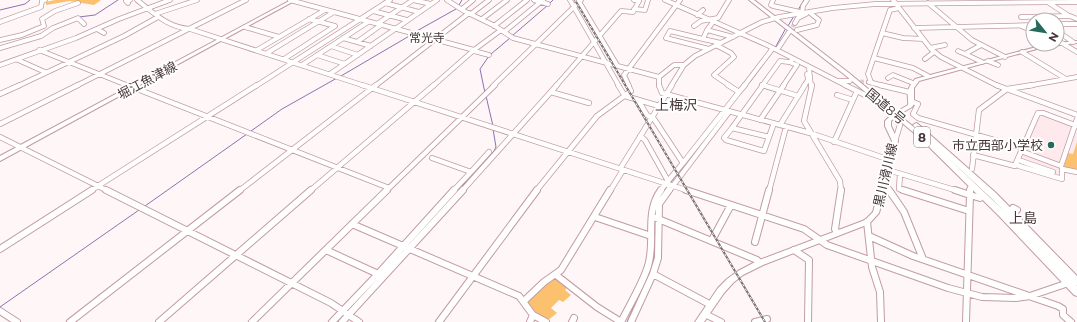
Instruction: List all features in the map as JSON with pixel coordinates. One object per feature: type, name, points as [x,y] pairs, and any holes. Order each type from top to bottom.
[{"type":"highway","name":"国道8号","points":[[751,0],[777,18],[796,27],[961,173],[1075,281],[1077,292]]},
{"type":"highway","name":"国道8号","points":[[757,0],[895,114]]},
{"type":"main road","name":"堀江魚津線","points":[[0,159],[245,27],[292,0]]},
{"type":"main road","points":[[1065,43],[1075,42]]},
{"type":"main road","points":[[895,114],[909,107],[911,101],[909,92],[913,83],[928,76],[1025,51]]},
{"type":"main road","name":"黒川滑川線","points":[[698,322],[730,280],[760,263],[867,222],[876,213],[885,185],[895,141],[888,126],[888,121],[895,114]]},
{"type":"street","points":[[0,22],[40,7],[42,1],[45,0]]},
{"type":"street","points":[[137,0],[147,9],[176,28],[190,29],[267,53],[763,215],[804,229],[822,240],[827,245],[966,293],[1001,298],[1030,296],[1075,281]]},
{"type":"street","points":[[0,64],[97,29],[170,0]]},
{"type":"street","points":[[0,94],[124,36],[157,16],[197,0]]},
{"type":"street","points":[[0,124],[246,0]]},
{"type":"street","points":[[292,0],[489,55]]},
{"type":"street","points":[[0,249],[390,0]]},
{"type":"street","points":[[357,42],[390,16],[414,0],[430,4]]},
{"type":"street","points":[[330,74],[437,0]]},
{"type":"street","points":[[447,0],[456,7],[482,19],[509,36],[659,77]]},
{"type":"street","points":[[462,9],[473,0]]},
{"type":"street","points":[[70,322],[434,40],[489,0]]},
{"type":"street","points":[[498,0],[506,1]]},
{"type":"street","points":[[494,26],[527,0]]},
{"type":"street","points":[[534,0],[542,1],[548,4]]},
{"type":"street","points":[[570,0],[604,62],[625,96],[659,106]]},
{"type":"street","points":[[332,322],[347,312],[409,249],[482,165],[514,134],[621,11],[633,12],[639,1],[634,0]]},
{"type":"street","points":[[634,9],[645,10],[648,0]]},
{"type":"street","points":[[665,0],[775,49],[880,103],[895,114],[900,124],[895,141]]},
{"type":"street","points":[[439,322],[566,151],[598,114],[610,104],[631,91],[624,77],[629,68],[680,0]]},
{"type":"street","points":[[694,26],[701,21],[711,21],[719,17],[729,0]]},
{"type":"street","points":[[773,0],[771,4],[773,6],[804,13],[819,20],[817,26],[796,27],[798,18],[805,16],[804,13],[807,0]]},
{"type":"street","points":[[925,0],[981,45],[1005,57]]},
{"type":"street","points":[[482,19],[506,1]]},
{"type":"street","points":[[159,322],[474,51],[542,1]]},
{"type":"street","points":[[252,322],[579,1],[617,65]]},
{"type":"street","points":[[1047,1],[1077,19]]},
{"type":"street","points":[[894,2],[934,52],[962,68],[1007,90],[1077,115]]},
{"type":"street","points":[[524,301],[544,282],[556,275],[561,270],[595,217],[640,136],[684,65],[695,56],[709,48],[716,46],[754,25],[777,18],[860,4],[894,2],[1077,2]]},
{"type":"street","points":[[0,40],[22,35],[44,26],[45,25],[42,19],[55,11],[78,3]]},
{"type":"street","points":[[385,3],[419,12]]},
{"type":"street","points":[[899,8],[890,10],[868,74],[870,82],[909,92]]},
{"type":"street","points":[[257,50],[326,10]]},
{"type":"street","points":[[697,14],[703,10]]},
{"type":"street","points":[[373,11],[408,20]]},
{"type":"street","points":[[267,53],[334,12]]},
{"type":"street","points":[[1021,17],[1070,16]]},
{"type":"street","points":[[0,48],[41,36],[53,28],[78,18],[84,24]]},
{"type":"street","points":[[284,59],[335,26],[309,19]]},
{"type":"street","points":[[703,39],[711,21]]},
{"type":"street","points":[[302,65],[368,22]]},
{"type":"street","points":[[1065,24],[1077,24]]},
{"type":"street","points":[[1018,25],[1025,28]]},
{"type":"street","points":[[914,28],[1025,25]]},
{"type":"street","points":[[245,27],[279,37]]},
{"type":"street","points":[[97,29],[104,33]]},
{"type":"street","points":[[707,30],[733,37]]},
{"type":"street","points":[[709,48],[666,38],[670,31],[721,43]]},
{"type":"street","points":[[556,275],[597,307],[621,322],[648,266],[654,218],[659,204],[727,111],[739,92],[782,40],[786,39],[789,32]]},
{"type":"street","points":[[882,33],[903,38],[922,38]]},
{"type":"street","points":[[0,48],[22,40],[22,35]]},
{"type":"street","points":[[335,35],[371,46]]},
{"type":"street","points":[[1065,36],[1075,42]]},
{"type":"street","points":[[930,48],[945,45]]},
{"type":"street","points":[[965,54],[981,45]]},
{"type":"street","points":[[331,46],[358,55]]},
{"type":"street","points":[[716,46],[731,53],[734,57],[714,75],[739,92]]},
{"type":"street","points":[[1065,46],[1077,52]]},
{"type":"street","points":[[39,50],[389,188]]},
{"type":"street","points":[[958,51],[985,62],[998,65]]},
{"type":"street","points":[[925,59],[934,52]]},
{"type":"street","points":[[1022,52],[1066,79]]},
{"type":"street","points":[[774,123],[764,151],[726,140],[724,138],[785,54]]},
{"type":"street","points":[[0,68],[26,55]]},
{"type":"street","points":[[317,55],[345,64]]},
{"type":"street","points":[[874,58],[913,68],[928,76]]},
{"type":"street","points":[[789,62],[793,59]]},
{"type":"street","points":[[18,60],[44,72]]},
{"type":"street","points":[[780,61],[789,62],[806,68],[808,80],[780,125]]},
{"type":"street","points":[[659,77],[674,65],[684,65]]},
{"type":"street","points":[[760,120],[797,65]]},
{"type":"street","points":[[809,68],[812,83],[804,121],[840,182],[841,192],[835,229],[836,233]]},
{"type":"street","points":[[888,78],[893,75],[913,83]]},
{"type":"street","points":[[659,77],[660,87],[666,95],[810,133],[890,160]]},
{"type":"street","points":[[972,169],[979,110],[1007,89],[1077,77]]},
{"type":"street","points":[[838,81],[850,81]]},
{"type":"street","points":[[762,85],[798,96]]},
{"type":"street","points":[[834,142],[857,91]]},
{"type":"street","points":[[551,92],[589,103]]},
{"type":"street","points":[[837,95],[853,100]]},
{"type":"street","points":[[638,100],[647,115],[654,119],[683,163]]},
{"type":"street","points":[[911,101],[918,104],[913,114],[918,118],[975,134],[1022,150],[1061,166],[1076,126],[1077,119]]},
{"type":"street","points":[[631,322],[653,274],[658,258],[653,202],[683,163],[727,111]]},
{"type":"street","points":[[1062,176],[1062,179],[1016,163],[1038,113],[1043,113],[1076,126]]},
{"type":"street","points":[[755,242],[786,127]]},
{"type":"street","points":[[732,128],[769,137]]},
{"type":"street","points":[[640,136],[644,140],[667,183]]},
{"type":"street","points":[[0,137],[187,232],[238,255],[347,312],[359,322]]},
{"type":"street","points":[[342,322],[347,312],[378,274],[471,172],[482,165],[489,152]]},
{"type":"street","points":[[973,155],[1015,166],[1019,163],[1053,172],[1062,176]]},
{"type":"street","points":[[432,158],[471,172]]},
{"type":"street","points":[[1053,172],[1056,164]]},
{"type":"street","points":[[1062,176],[1062,169],[1077,172]]},
{"type":"street","points":[[888,170],[980,198]]},
{"type":"street","points":[[900,174],[899,189],[969,211]]},
{"type":"street","points":[[885,185],[904,212],[923,259]]},
{"type":"street","points":[[966,322],[966,274],[970,188]]},
{"type":"street","points":[[712,240],[731,205]]},
{"type":"street","points":[[595,217],[651,236]]},
{"type":"street","points":[[654,218],[712,240],[757,260],[760,263]]},
{"type":"street","points":[[867,222],[871,261],[880,292],[881,322]]},
{"type":"street","points":[[352,224],[519,296],[533,315],[546,322]]},
{"type":"street","points":[[869,236],[923,259],[1058,306],[1062,309],[1063,315],[1071,322]]},
{"type":"street","points":[[326,250],[378,274]]},
{"type":"street","points":[[794,250],[809,260],[808,322]]},
{"type":"street","points":[[653,274],[711,305]]},
{"type":"street","points":[[0,311],[17,322]]},
{"type":"street","points":[[705,314],[721,322]]},
{"type":"street","points":[[530,322],[533,315]]},
{"type":"street","points":[[755,322],[767,319]]},
{"type":"shaded area","points":[[55,0],[101,0],[94,5],[70,1],[46,5],[46,2]]},
{"type":"shaded area","name":"市立西部小学校","points":[[1040,114],[1077,126],[1077,171],[1062,168],[1061,178],[1018,163]]},
{"type":"shaded area","points":[[1077,142],[1077,170],[1064,167],[1068,153],[1073,154]]},
{"type":"shaded area","points":[[556,277],[569,286],[565,290],[571,295],[563,302],[559,300],[551,308],[557,313],[547,321],[535,314],[527,303],[545,284]]},
{"type":"waterway","points":[[0,10],[25,4],[30,0]]},
{"type":"waterway","points":[[79,17],[95,15],[118,0]]},
{"type":"waterway","points":[[459,5],[462,0]]},
{"type":"waterway","points":[[550,3],[553,0]]},
{"type":"waterway","points":[[798,10],[804,0]]},
{"type":"waterway","points":[[512,36],[548,5]]},
{"type":"waterway","points":[[415,32],[456,9]]},
{"type":"waterway","points":[[788,26],[794,16]]},
{"type":"waterway","points":[[775,48],[786,28]]},
{"type":"waterway","points":[[341,76],[411,35]]},
{"type":"waterway","points":[[491,54],[510,38]]},
{"type":"waterway","points":[[750,82],[773,51]]},
{"type":"waterway","points":[[485,93],[480,69],[489,56]]},
{"type":"waterway","points":[[251,131],[282,109],[337,78]]},
{"type":"waterway","points":[[486,96],[493,126]]},
{"type":"waterway","points":[[720,120],[726,112]]},
{"type":"waterway","points":[[671,182],[714,128]]},
{"type":"waterway","points":[[435,216],[494,151],[496,147],[493,129]]},
{"type":"waterway","points":[[145,206],[247,134]]},
{"type":"waterway","points":[[662,195],[668,186]]},
{"type":"waterway","points":[[0,307],[139,210]]},
{"type":"waterway","points":[[650,270],[653,258]]},
{"type":"waterway","points":[[627,322],[639,295]]},
{"type":"waterway","points":[[337,322],[343,315]]},
{"type":"tunnel","points":[[789,32],[795,23]]},
{"type":"tunnel","points":[[854,81],[869,82]]},
{"type":"railway","points":[[575,0],[765,322]]},
{"type":"place","name":"市立西部小学校","points":[[1051,145]]},
{"type":"district","name":"常光寺","points":[[427,37]]},
{"type":"district","name":"上梅沢","points":[[676,105]]},
{"type":"district","name":"上島","points":[[1023,218]]}]
